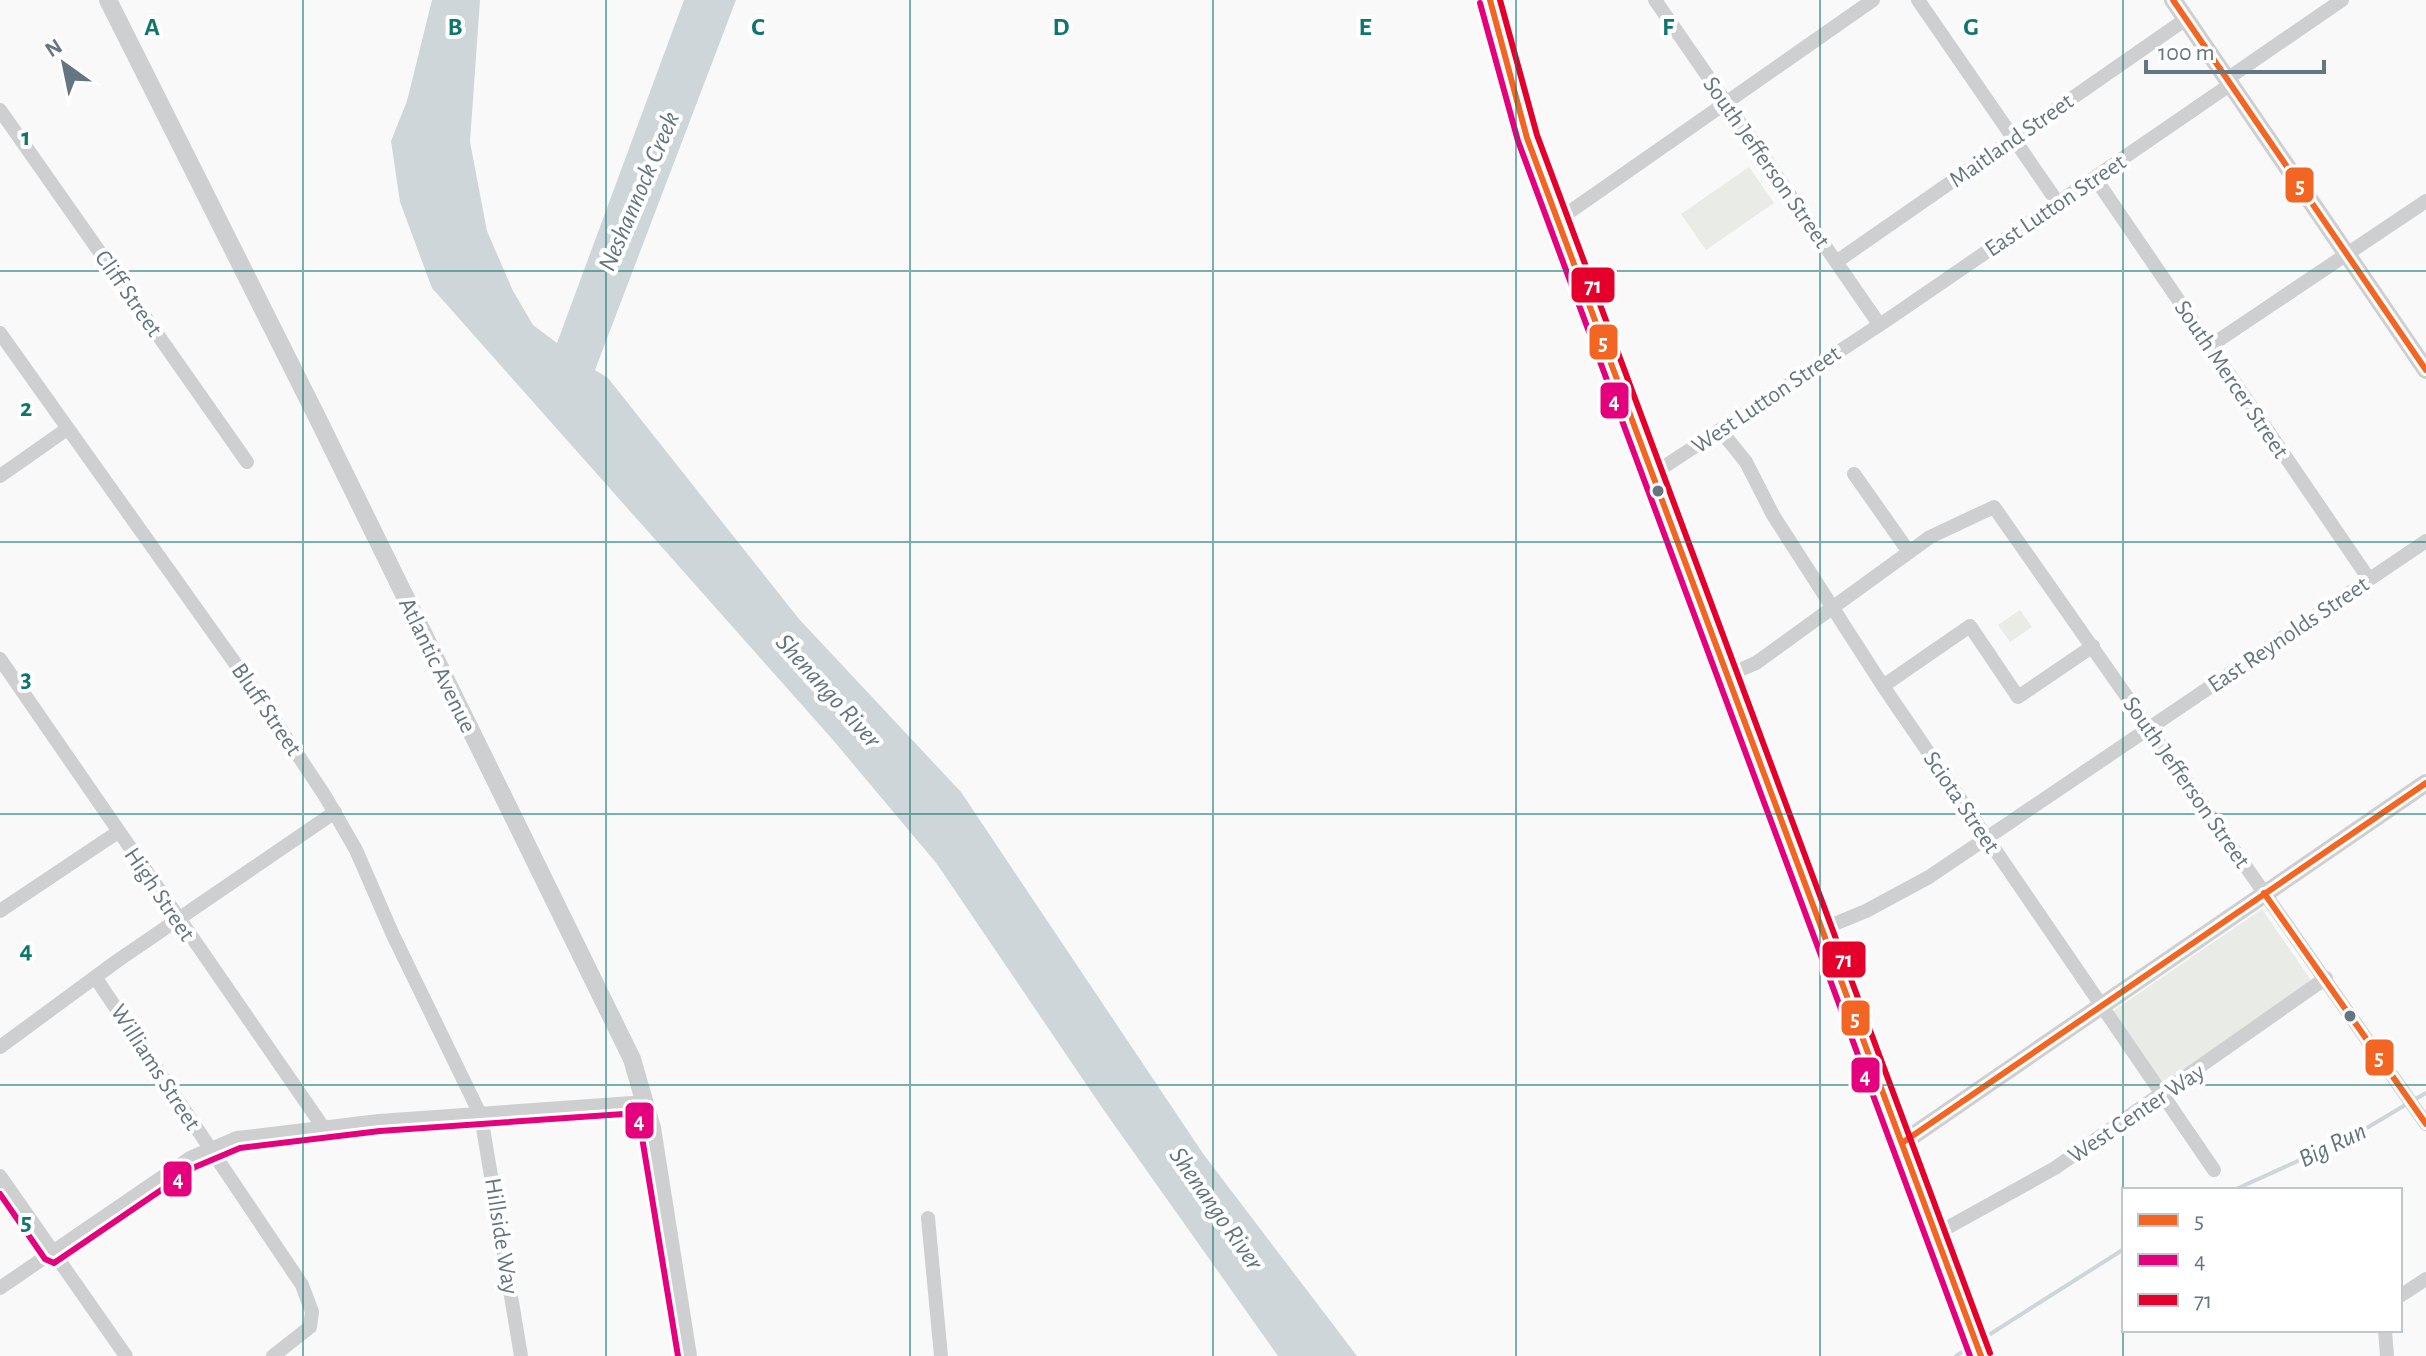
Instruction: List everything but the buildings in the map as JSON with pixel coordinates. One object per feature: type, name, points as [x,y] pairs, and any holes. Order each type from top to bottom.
[{"type":"main road","points":[[1490,0],[1518,109],[1558,220],[1981,1356]]},
{"type":"street","name":"Atlantic Avenue","points":[[108,0],[632,1059],[646,1102],[688,1356]]},
{"type":"street","name":"South Jefferson Street","points":[[1655,0],[1879,324]]},
{"type":"street","points":[[1558,220],[1873,0]]},
{"type":"street","points":[[1918,0],[2058,203]]},
{"type":"street","points":[[2173,0],[2426,370]]},
{"type":"street","name":"East Lutton Street","points":[[1879,324],[2095,178],[2342,0]]},
{"type":"street","name":"Maitland Street","points":[[1836,262],[2186,19]]},
{"type":"street","name":"Cliff Street","points":[[0,110],[247,462]]},
{"type":"street","name":"South Mercer Street","points":[[2095,178],[2369,579]]},
{"type":"street","points":[[2210,346],[2426,201]]},
{"type":"street","name":"West Lutton Street","points":[[1653,474],[1879,324]]},
{"type":"street","name":"Bluff Street","points":[[0,333],[220,641],[335,812],[481,1116]]},
{"type":"street","points":[[0,476],[67,429]]},
{"type":"street","name":"Sciota Street","points":[[1720,430],[1746,462],[1773,515],[1883,686],[2214,1170]]},
{"type":"street","points":[[1728,675],[1756,663],[1909,552],[1854,474]]},
{"type":"street","name":"South Jefferson Street","points":[[1909,552],[1949,526],[1994,507],[2423,1120]]},
{"type":"street","name":"East Reynolds Street","points":[[1822,929],[1906,891],[2426,541]]},
{"type":"street","points":[[1883,686],[1970,626],[2018,697],[2093,646]]},
{"type":"street","name":"High Street","points":[[0,660],[323,1127]]},
{"type":"street","points":[[1902,1143],[2426,783]]},
{"type":"street","points":[[0,1047],[95,977],[335,812]]},
{"type":"street","points":[[0,911],[118,832]]},
{"type":"street","name":"Williams Street","points":[[95,977],[290,1263],[309,1301],[312,1321],[305,1334],[273,1356]]},
{"type":"street","name":"West Center Way","points":[[1936,1234],[2035,1181],[2162,1096],[2326,978]]},
{"type":"street","points":[[0,1288],[209,1147],[237,1138],[323,1127],[646,1102]]},
{"type":"street","name":"Hillside Way","points":[[481,1116],[521,1356]]},
{"type":"street","points":[[0,1176],[126,1356]]},
{"type":"street","points":[[928,1218],[941,1356]]},
{"type":"street","points":[[2402,1295],[2426,1279]]},
{"type":"street","points":[[2385,1332],[2387,1356]]},
{"type":"shaded area","points":[[1749,167],[1774,203],[1706,250],[1681,214]]},
{"type":"shaded area","points":[[2020,610],[2032,627],[2010,642],[1998,625]]},
{"type":"shaded area","points":[[2262,909],[2313,983],[2163,1085],[2113,1011]]},
{"type":"water","points":[[432,0],[480,0],[470,142],[487,231],[513,291],[533,325],[557,343],[684,0],[736,0],[595,370],[608,378],[799,619],[961,792],[1204,1155],[1357,1356],[1278,1356],[1103,1109],[937,864],[833,740],[432,288],[400,202],[391,141],[407,101]]},
{"type":"waterway","name":"Big Run","points":[[2414,1100],[2426,1093]]},
{"type":"waterway","name":"Big Run","points":[[2238,1188],[2355,1135],[2407,1104]]},
{"type":"waterway","name":"Big Run","points":[[1984,1338],[2122,1250]]},
{"type":"waterway","name":"Big Run","points":[[1956,1356],[1970,1347]]},
{"type":"transit line","name":"5","points":[[1490,0],[1527,138],[1981,1356]]},
{"type":"transit line","name":"71","points":[[1500,0],[1537,135],[1990,1353]]},
{"type":"transit line","name":"5","points":[[2173,0],[2426,370]]},
{"type":"transit line","name":"4","points":[[1480,3],[1518,141],[1970,1356]]},
{"type":"transit line","name":"5","points":[[1902,1143],[2426,783]]},
{"type":"transit line","name":"5","points":[[2264,893],[2426,1124]]},
{"type":"transit line","name":"4","points":[[0,1194],[45,1259],[54,1263],[195,1167],[240,1148],[380,1131],[638,1113],[678,1356]]},
{"type":"water label","name":"Neshannock Creek","points":[[638,191]]},
{"type":"water label","name":"Shenango River","points":[[829,690]]},
{"type":"water label","name":"Shenango River","points":[[1217,1208]]}]
